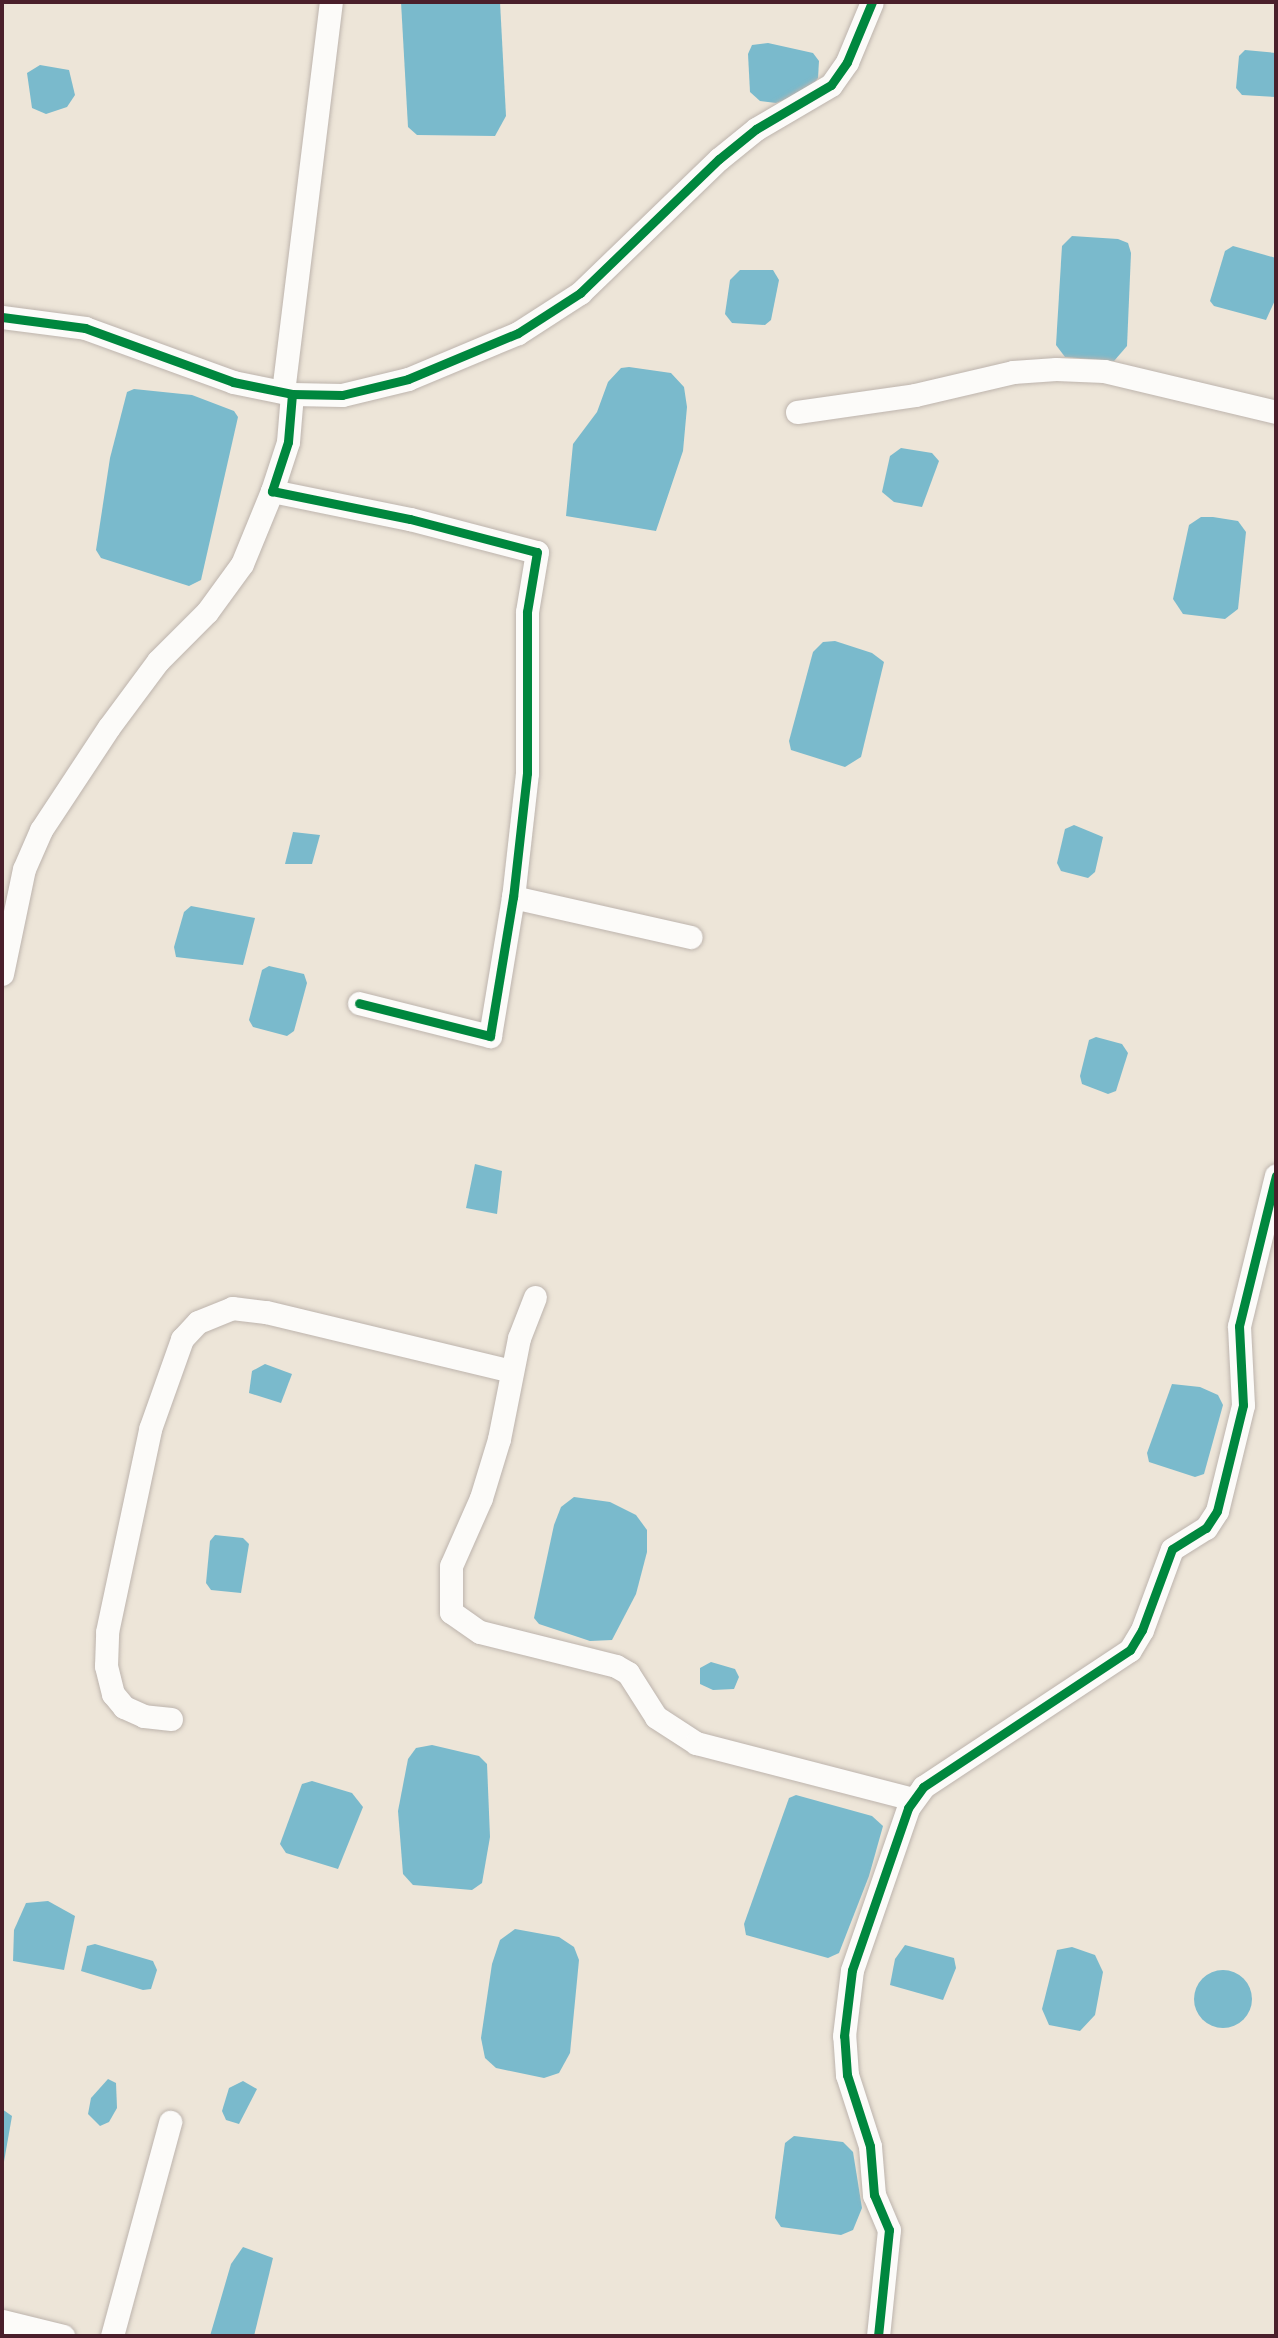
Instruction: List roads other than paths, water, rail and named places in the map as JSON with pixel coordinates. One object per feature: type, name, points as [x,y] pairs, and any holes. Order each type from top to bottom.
[{"type":"street","points":[[2,975],[24,869],[41,830],[150,672],[207,612],[242,564],[272,491],[288,442],[288,393],[331,2]]},
{"type":"street","points":[[2,317],[85,328],[233,382],[288,393],[342,395],[408,379],[518,333],[580,293],[719,159],[756,129],[831,85],[846,62],[872,2]]},
{"type":"street","points":[[797,412],[915,395],[1013,372],[1056,369],[1104,371],[1276,412]]},
{"type":"street","points":[[272,491],[410,519],[537,552],[527,612],[527,773],[513,897],[490,1036],[359,1003]]},
{"type":"street","points":[[513,897],[691,937]]},
{"type":"street","points":[[878,2336],[889,2230],[873,2195],[870,2146],[847,2075],[844,2036],[852,1970],[913,1799],[923,1787],[1130,1650],[1142,1630],[1172,1549],[1206,1528],[1217,1511],[1243,1405],[1239,1326],[1276,1175]]},
{"type":"street","points":[[535,1297],[511,1371],[485,1486],[451,1566],[451,1612],[480,1632],[616,1666],[628,1674],[656,1717],[696,1743],[913,1799]]},
{"type":"street","points":[[171,1719],[144,1716],[124,1707],[113,1694],[106,1666],[107,1632],[150,1429],[166,1377],[183,1339],[198,1322],[232,1308],[266,1312],[511,1371]]},
{"type":"street","points":[[112,2336],[170,2122]]},
{"type":"street","points":[[2,2321],[63,2336]]},
{"type":"water","points":[[401,2],[500,2],[506,116],[495,136],[417,135],[408,127]]},
{"type":"water","points":[[768,43],[813,53],[819,61],[818,78],[809,90],[776,103],[760,101],[750,92],[748,54],[752,45]]},
{"type":"water","points":[[1245,50],[1276,53],[1276,97],[1242,95],[1236,88],[1239,56]]},
{"type":"water","points":[[40,65],[69,70],[75,95],[67,107],[46,114],[32,108],[27,73]]},
{"type":"water","points":[[1072,236],[1118,239],[1128,243],[1131,253],[1127,346],[1114,361],[1065,357],[1056,345],[1062,246]]},
{"type":"water","points":[[1233,246],[1276,258],[1276,298],[1266,320],[1214,306],[1210,301],[1225,251]]},
{"type":"water","points":[[740,270],[773,270],[779,280],[771,320],[765,325],[732,323],[725,314],[730,280]]},
{"type":"water","points":[[621,368],[671,373],[684,387],[687,407],[683,451],[656,531],[566,516],[573,444],[597,412],[608,382]]},
{"type":"water","points":[[134,389],[192,395],[234,411],[238,417],[201,580],[189,586],[101,558],[96,550],[110,458],[127,392]]},
{"type":"water","points":[[901,448],[932,453],[939,461],[922,507],[894,502],[882,492],[890,456]]},
{"type":"water","points":[[1201,517],[1238,521],[1246,532],[1238,609],[1225,619],[1183,614],[1173,599],[1189,525]]},
{"type":"water","points":[[835,641],[872,653],[884,662],[861,757],[845,767],[791,750],[789,741],[813,652],[823,642]]},
{"type":"water","points":[[1074,825],[1103,837],[1095,872],[1088,878],[1061,871],[1057,863],[1065,829]]},
{"type":"water","points":[[293,832],[320,835],[312,864],[285,864]]},
{"type":"water","points":[[191,906],[255,918],[243,965],[176,957],[174,947],[184,912]]},
{"type":"water","points":[[269,966],[304,974],[307,983],[294,1031],[287,1036],[253,1027],[249,1020],[262,970]]},
{"type":"water","points":[[1096,1037],[1122,1044],[1128,1053],[1116,1091],[1108,1094],[1082,1084],[1080,1076],[1089,1040]]},
{"type":"water","points":[[475,1164],[502,1171],[497,1214],[466,1208]]},
{"type":"water","points":[[265,1364],[292,1374],[281,1403],[249,1393],[252,1371]]},
{"type":"water","points":[[1172,1384],[1200,1387],[1218,1395],[1223,1405],[1204,1474],[1195,1477],[1149,1462],[1147,1453]]},
{"type":"water","points":[[574,1497],[610,1502],[636,1515],[647,1530],[647,1552],[636,1594],[612,1640],[590,1641],[539,1624],[534,1618],[554,1525],[561,1507]]},
{"type":"water","points":[[215,1535],[243,1538],[249,1544],[241,1593],[211,1590],[206,1583],[210,1541]]},
{"type":"water","points":[[711,1662],[735,1669],[739,1677],[734,1689],[713,1690],[700,1684],[700,1668]]},
{"type":"water","points":[[432,1745],[479,1756],[487,1764],[490,1837],[482,1883],[472,1890],[413,1885],[403,1874],[398,1811],[408,1759],[416,1748]]},
{"type":"water","points":[[312,1781],[352,1793],[363,1807],[338,1869],[286,1853],[280,1844],[302,1784]]},
{"type":"water","points":[[796,1795],[872,1816],[883,1826],[869,1876],[839,1953],[828,1958],[746,1935],[744,1924],[789,1798]]},
{"type":"water","points":[[48,1901],[75,1916],[64,1970],[13,1961],[14,1930],[26,1903]]},
{"type":"water","points":[[515,1929],[559,1937],[574,1947],[579,1960],[570,2053],[559,2073],[544,2078],[496,2068],[485,2058],[481,2038],[492,1964],[500,1940]]},
{"type":"water","points":[[95,1944],[153,1961],[157,1970],[151,1989],[143,1990],[81,1971],[87,1946]]},
{"type":"water","points":[[905,1945],[954,1958],[956,1968],[943,2000],[890,1985],[895,1959]]},
{"type":"water","points":[[1072,1947],[1095,1955],[1103,1972],[1095,2015],[1080,2031],[1049,2025],[1042,2009],[1057,1950]]},
{"type":"water","points":[[1217,1970],[1229,1970],[1244,1978],[1252,1993],[1252,2005],[1244,2020],[1229,2028],[1217,2028],[1202,2020],[1194,2005],[1194,1993],[1202,1978]]},
{"type":"water","points":[[108,2079],[116,2083],[117,2108],[109,2122],[100,2126],[88,2114],[91,2098]]},
{"type":"water","points":[[243,2081],[257,2089],[239,2124],[226,2120],[222,2111],[229,2088]]},
{"type":"water","points":[[2,2109],[12,2116],[2,2173]]},
{"type":"water","points":[[794,2136],[843,2142],[853,2152],[862,2208],[853,2230],[841,2235],[781,2227],[775,2218],[785,2143]]},
{"type":"water","points":[[243,2247],[273,2258],[254,2336],[210,2336],[231,2264]]}]
